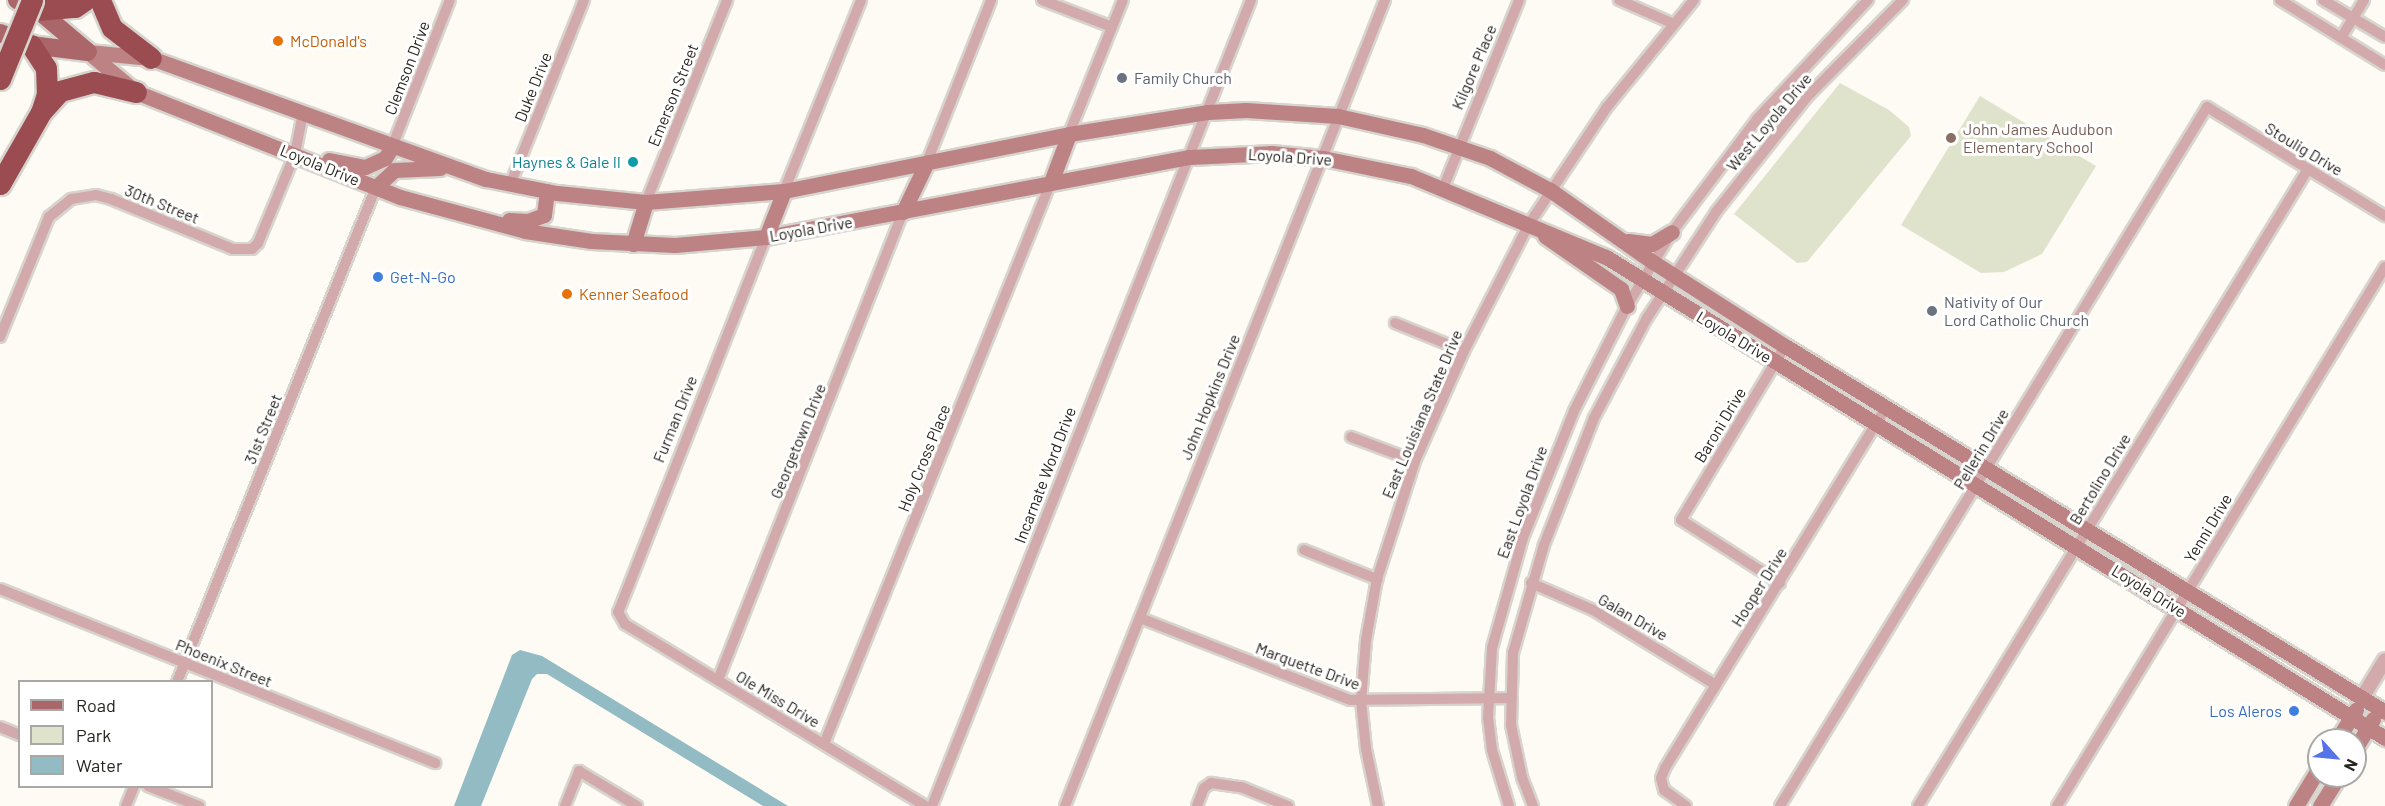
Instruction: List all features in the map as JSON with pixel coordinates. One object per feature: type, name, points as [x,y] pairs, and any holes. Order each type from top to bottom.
[{"type":"highway","points":[[0,79],[35,5],[75,8],[85,0]]},
{"type":"highway","points":[[100,0],[112,28],[151,58]]},
{"type":"highway","points":[[0,184],[41,112],[47,94],[46,68],[32,45]]},
{"type":"highway","points":[[41,112],[60,91],[80,83],[94,82],[136,92]]},
{"type":"main road","name":"Loyola Drive","points":[[17,0],[35,5],[136,92],[376,187],[476,219],[548,235],[633,244],[766,237],[1190,157],[1271,153],[1323,158],[1372,166],[1444,186],[1587,247],[1643,279],[1662,293],[2077,546],[2385,738]]},
{"type":"main road","name":"Loyola Drive","points":[[0,33],[32,45],[151,58],[446,168],[510,185],[646,202],[784,191],[1070,134],[1208,112],[1284,111],[1338,116],[1458,146],[1550,190],[1674,276],[1785,346],[1987,467],[2362,698],[2383,707]]},
{"type":"main road","points":[[1051,182],[1070,134]]},
{"type":"main road","points":[[311,161],[331,160],[365,166],[385,158],[392,147]]},
{"type":"main road","points":[[903,212],[927,162]]},
{"type":"main road","points":[[376,187],[394,170],[446,168]]},
{"type":"main road","points":[[476,219],[539,218],[547,208],[547,191]]},
{"type":"main road","points":[[766,237],[784,191]]},
{"type":"main road","points":[[633,244],[646,202]]},
{"type":"main road","points":[[1529,224],[1621,289],[1627,306]]},
{"type":"main road","points":[[1614,236],[1645,245],[1672,232]]},
{"type":"main road","points":[[2313,693],[2325,675]]},
{"type":"main road","points":[[2344,728],[2362,698]]},
{"type":"main road","points":[[2368,727],[2383,707]]},
{"type":"main road","points":[[2296,806],[2307,788]]},
{"type":"main road","points":[[2320,806],[2331,788]]},
{"type":"street","name":"Clemson Drive","points":[[392,147],[450,0]]},
{"type":"street","name":"Duke Drive","points":[[510,185],[584,0]]},
{"type":"street","name":"Emerson Street","points":[[646,202],[727,0]]},
{"type":"street","points":[[784,191],[861,0]]},
{"type":"street","points":[[927,162],[991,0]]},
{"type":"street","points":[[1042,0],[1112,27]]},
{"type":"street","points":[[1070,134],[1123,0]]},
{"type":"street","points":[[1208,112],[1251,0]]},
{"type":"street","name":"John Hopkins Drive","points":[[1065,806],[1385,0]]},
{"type":"street","name":"Kilgore Place","points":[[1444,186],[1458,146],[1519,0]]},
{"type":"street","points":[[1619,0],[1674,24]]},
{"type":"street","name":"East Louisiana State Drive","points":[[1378,806],[1366,749],[1362,701],[1366,640],[1377,579],[1415,461],[1464,351],[1529,224],[1607,107],[1694,0]]},
{"type":"street","name":"West Loyola Drive","points":[[1672,232],[1757,119],[1868,0]]},
{"type":"street","name":"West Loyola Drive","points":[[1674,276],[1748,168],[1806,98],[1903,0]]},
{"type":"street","points":[[2280,0],[2385,65]]},
{"type":"street","points":[[2323,0],[2385,37]]},
{"type":"street","points":[[2341,38],[2364,0]]},
{"type":"street","name":"Stoulig Drive","points":[[2207,107],[2385,216]]},
{"type":"street","name":"Pellerin Drive","points":[[1780,806],[2207,107]]},
{"type":"street","name":"Incarnate Word Drive","points":[[932,806],[1208,112]]},
{"type":"street","name":"30th Street","points":[[0,338],[46,225],[62,204],[81,196],[111,199],[245,252],[258,243],[295,154],[303,113]]},
{"type":"street","name":"Bertolino Drive","points":[[1918,806],[2308,169]]},
{"type":"street","name":"Holy Cross Place","points":[[824,744],[1051,182]]},
{"type":"street","name":"31st Street","points":[[177,680],[376,187]]},
{"type":"street","name":"Georgetown Drive","points":[[717,680],[903,212]]},
{"type":"street","name":"East Loyola Drive","points":[[1509,806],[1492,750],[1488,699],[1498,619],[1523,538],[1574,411],[1627,306],[1672,232]]},
{"type":"street","name":"Furman Drive","points":[[618,613],[624,589],[766,237]]},
{"type":"street","name":"Yenni Drive","points":[[2057,806],[2385,267]]},
{"type":"street","points":[[1533,806],[1515,752],[1510,698],[1513,653],[1531,583],[1594,418],[1662,293],[1674,276]]},
{"type":"street","points":[[1395,323],[1464,351]]},
{"type":"street","name":"Baroni Drive","points":[[1780,583],[1681,520],[1785,346]]},
{"type":"street","name":"Hooper Drive","points":[[1686,806],[1670,796],[1662,783],[1665,768],[1886,407]]},
{"type":"street","points":[[1351,437],[1415,461]]},
{"type":"street","points":[[1304,550],[1377,579]]},
{"type":"street","name":"Galan Drive","points":[[1531,583],[1601,614],[1716,685]]},
{"type":"street","name":"Phoenix Street","points":[[0,589],[436,763]]},
{"type":"street","name":"Ole Miss Drive","points":[[618,613],[626,624],[926,806]]},
{"type":"street","name":"Marquette Drive","points":[[1140,618],[1350,700],[1510,698]]},
{"type":"street","points":[[2362,698],[2385,660]]},
{"type":"street","points":[[0,727],[18,734]]},
{"type":"street","points":[[566,806],[579,771],[637,806]]},
{"type":"street","points":[[1197,806],[1204,788],[1211,783],[1240,787],[1288,806]]},
{"type":"street","points":[[126,806],[133,788]]},
{"type":"street","points":[[153,788],[199,806]]},
{"type":"green space","points":[[1840,83],[1889,110],[1909,127],[1911,136],[1807,262],[1797,263],[1734,214]]},
{"type":"green space","points":[[1980,96],[2096,166],[2042,254],[2004,272],[1981,273],[1901,225]]},
{"type":"water","points":[[520,650],[542,656],[788,806],[763,806],[547,674],[537,674],[532,679],[481,806],[454,806],[512,655]]},
{"type":"place","name":"McDonald's","points":[[278,41]]},
{"type":"place","name":"Family Church","points":[[1122,78]]},
{"type":"place","name":"John James Audubon Elementary School","points":[[1951,138]]},
{"type":"place","name":"Haynes & Gale II","points":[[633,162]]},
{"type":"place","name":"Get-N-Go","points":[[378,277]]},
{"type":"place","name":"Kenner Seafood","points":[[567,294]]},
{"type":"place","name":"Nativity of Our Lord Catholic Church","points":[[1932,311]]},
{"type":"place","name":"Los Aleros","points":[[2294,711]]}]
